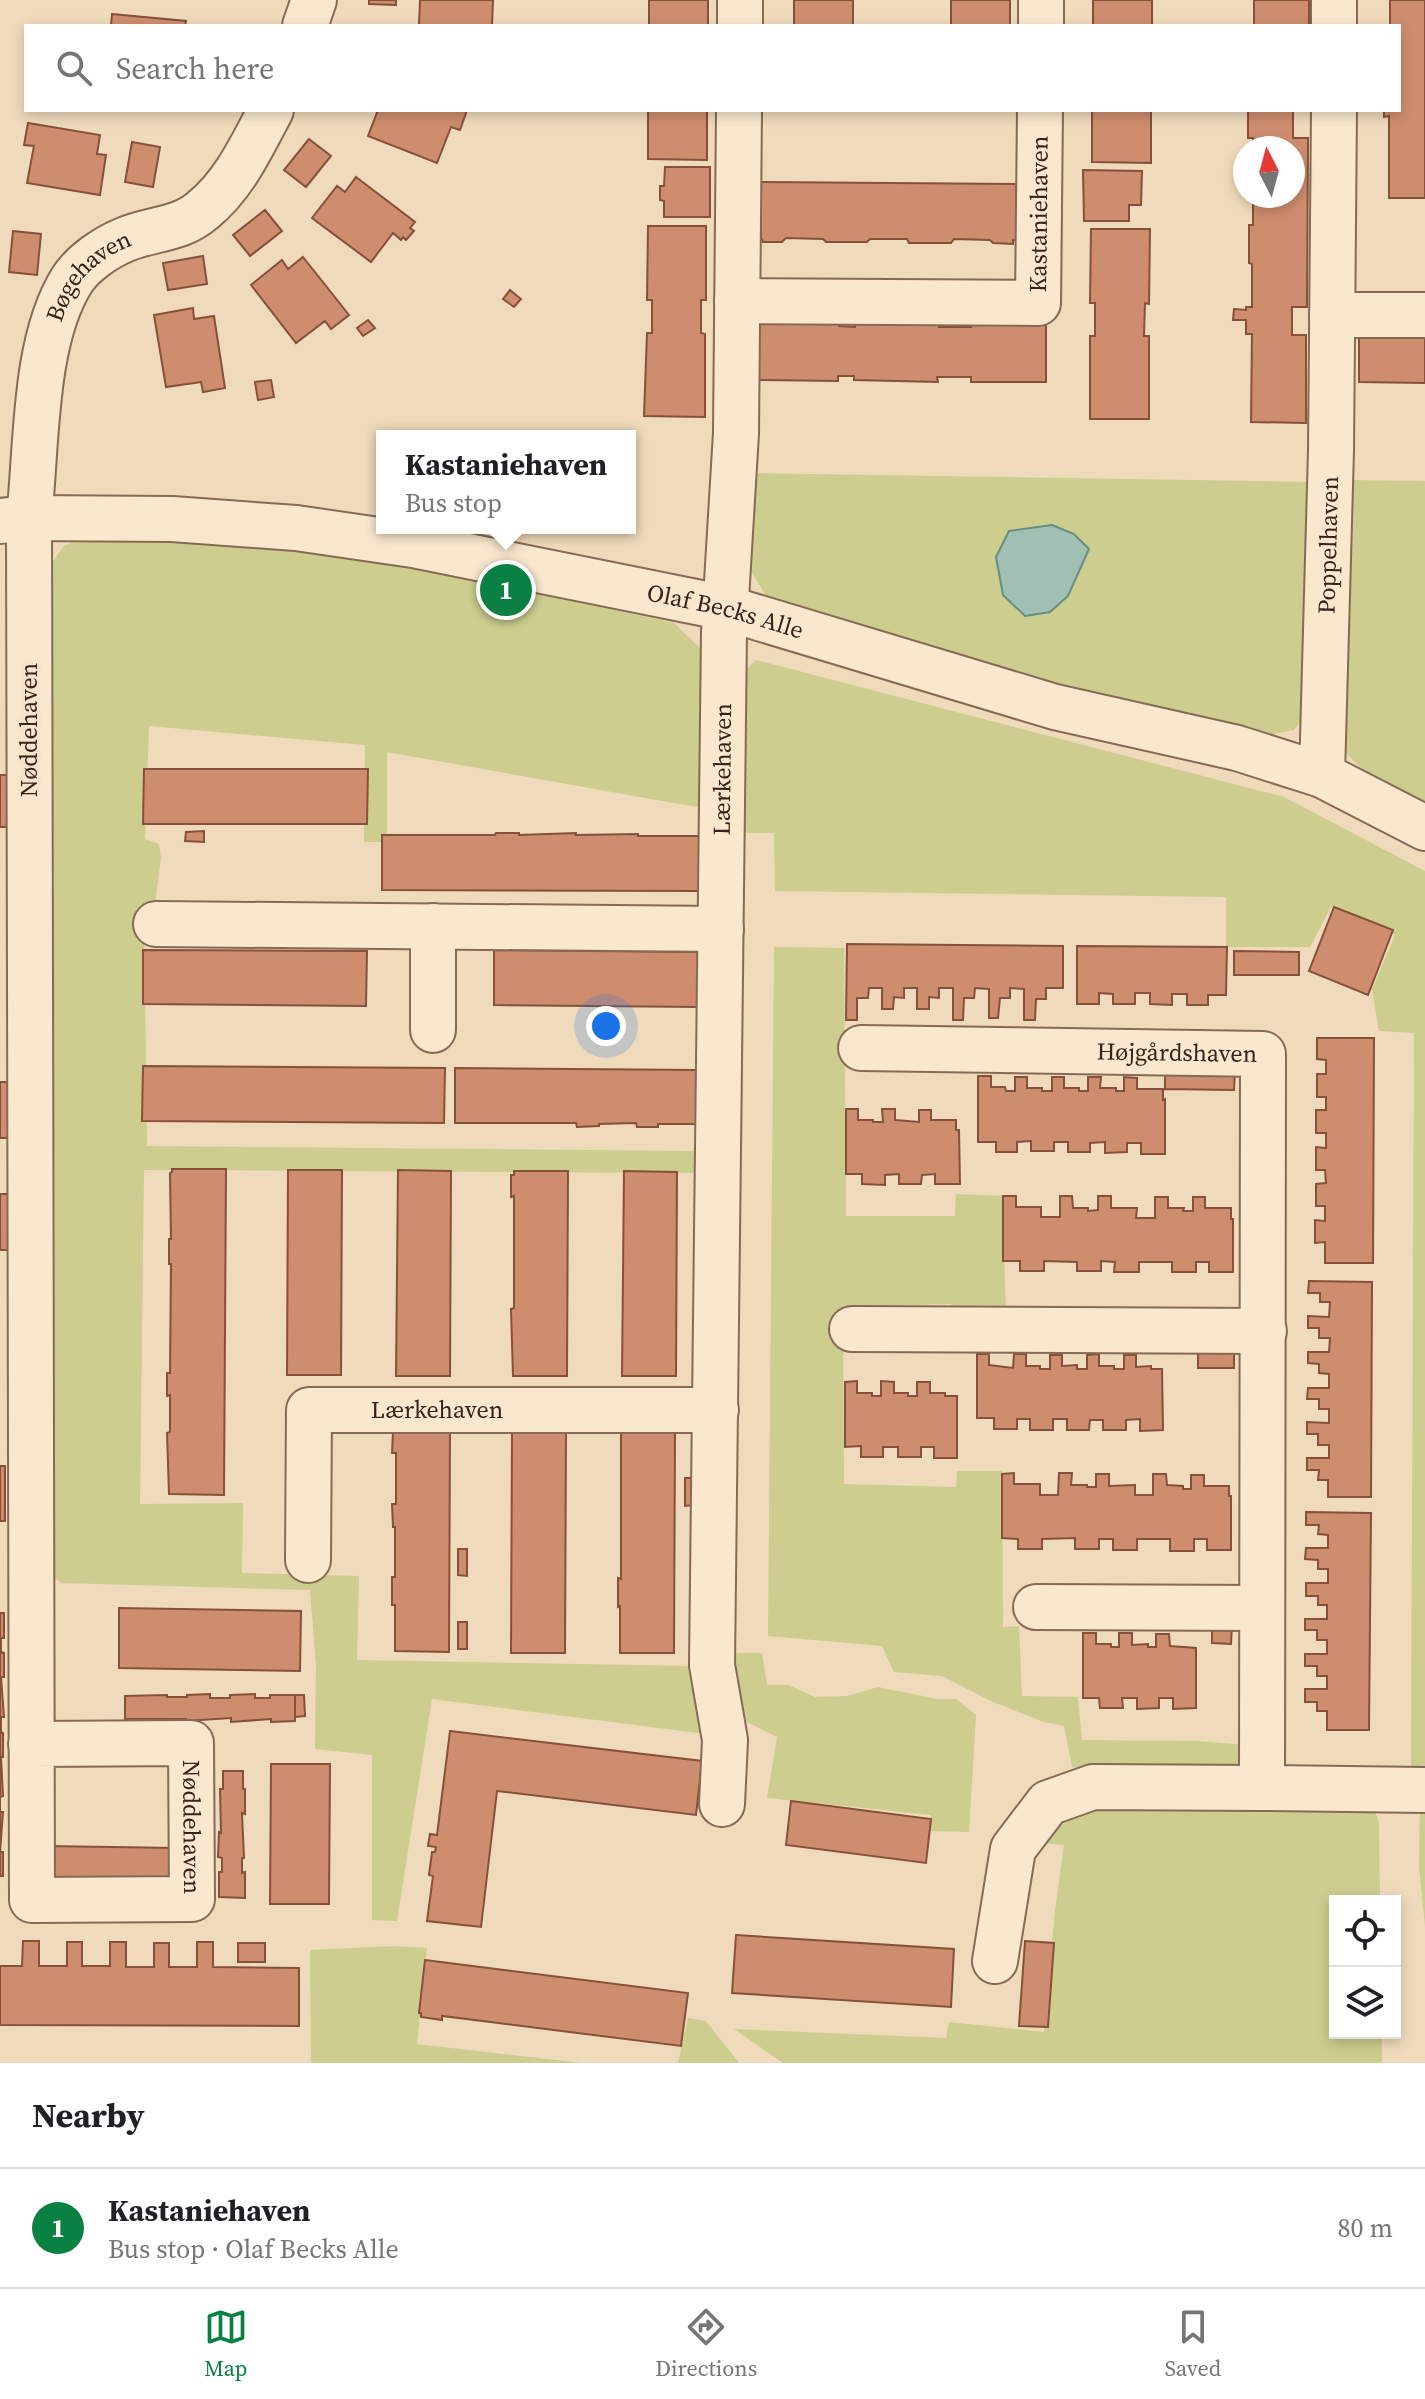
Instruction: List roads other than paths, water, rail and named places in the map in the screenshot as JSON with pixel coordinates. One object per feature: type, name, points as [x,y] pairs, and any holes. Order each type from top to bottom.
[{"type":"street","points":[[306,24],[314,0]]},
{"type":"street","points":[[740,0],[740,24]]},
{"type":"street","points":[[1041,0],[1041,24]]},
{"type":"street","points":[[1334,0],[1334,24]]},
{"type":"street","name":"Bøgehaven","points":[[15,520],[55,313],[73,279],[92,258],[125,239],[171,228],[202,211],[231,182],[270,112]]},
{"type":"street","points":[[726,608],[735,446],[739,112]]},
{"type":"street","name":"Kastaniehaven","points":[[737,301],[1038,303],[1040,112]]},
{"type":"street","name":"Poppelhaven","points":[[1322,775],[1331,450],[1334,112]]},
{"type":"street","points":[[1332,315],[1425,315]]},
{"type":"street","name":"Olaf Becks Alle","points":[[15,520],[172,519],[296,528],[413,545],[726,608],[1055,707],[1237,748],[1322,775],[1425,828]]},
{"type":"street","name":"Nøddehaven","points":[[15,520],[15,1324],[31,1744],[32,1900],[192,1899],[191,1743],[31,1744]]},
{"type":"street","name":"Lærkehaven","points":[[722,1804],[725,1740],[712,1665],[726,608]]},
{"type":"street","points":[[156,924],[721,929]]},
{"type":"street","points":[[433,926],[433,1030]]},
{"type":"street","name":"Højgårdshaven","points":[[861,1048],[1263,1054],[1262,1788]]},
{"type":"street","points":[[852,1329],[1264,1331]]},
{"type":"street","name":"Lærkehaven","points":[[308,1560],[309,1410],[716,1410]]},
{"type":"street","points":[[1036,1607],[1262,1608]]},
{"type":"street","points":[[995,1961],[1013,1849],[1048,1803],[1093,1787],[1425,1790]]},
{"type":"place","name":"Kastaniehaven","points":[[506,590]]}]
